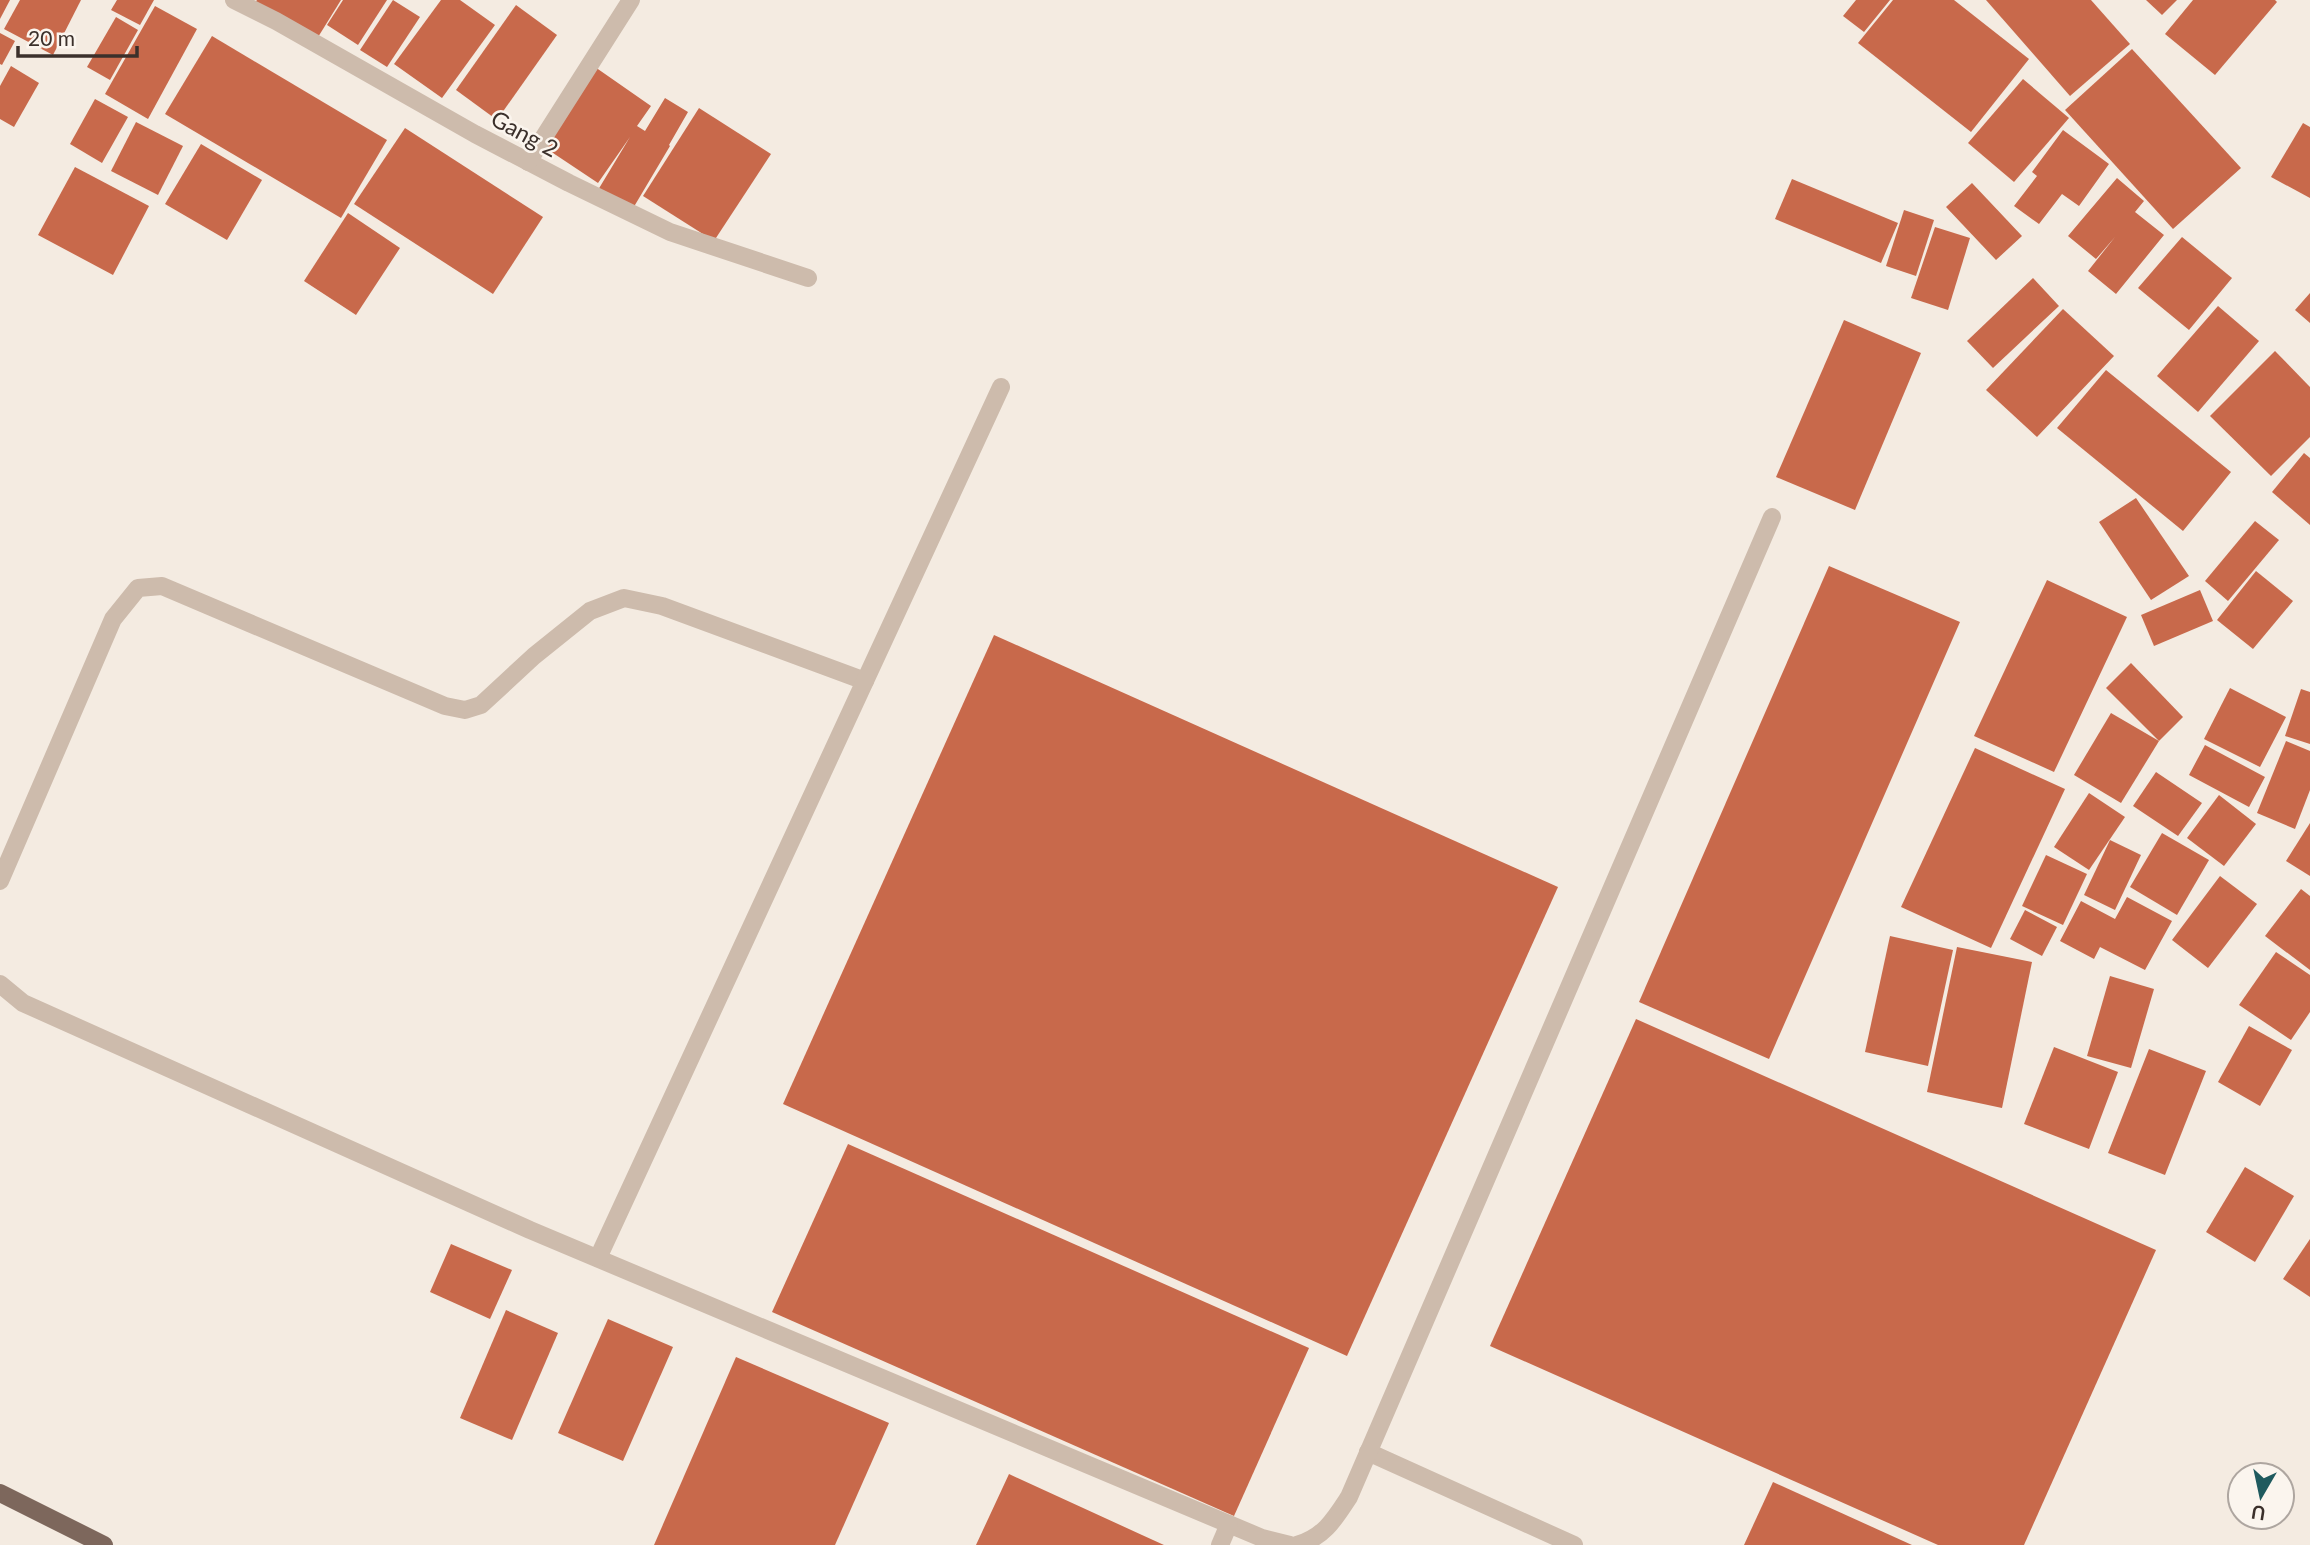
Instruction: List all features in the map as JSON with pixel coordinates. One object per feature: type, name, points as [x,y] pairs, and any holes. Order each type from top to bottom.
[{"type":"main road","points":[[0,1493],[104,1545]]},
{"type":"street","name":"Gang 2","points":[[234,0],[528,162],[670,232],[807,278]]},
{"type":"street","points":[[528,162],[631,0]]},
{"type":"street","points":[[598,1258],[1000,387]]},
{"type":"street","points":[[1297,1545],[1313,1540],[1333,1522],[1349,1497],[1772,517]]},
{"type":"street","points":[[0,881],[113,619],[138,588],[162,586],[445,706],[465,710],[481,705],[534,656],[590,611],[624,598],[662,606],[865,681]]},
{"type":"street","points":[[0,984],[23,1003],[530,1230],[1262,1538],[1290,1545]]},
{"type":"street","points":[[1368,1452],[1574,1545]]},
{"type":"street","points":[[1220,1545],[1229,1524]]},
{"type":"building","points":[[0,0],[10,0],[0,19]]},
{"type":"building","points":[[20,0],[81,0],[53,55],[4,29]]},
{"type":"building","points":[[117,0],[154,0],[140,25],[111,10]]},
{"type":"building","points":[[257,0],[341,0],[315,42],[254,4]]},
{"type":"building","points":[[343,0],[387,0],[358,45],[327,25]]},
{"type":"building","points":[[393,0],[420,17],[387,67],[360,50]]},
{"type":"building","points":[[441,0],[460,0],[495,25],[442,98],[394,64]]},
{"type":"building","points":[[1856,0],[1890,0],[1864,32],[1843,16]]},
{"type":"building","points":[[1893,0],[1954,0],[2029,59],[1971,132],[1858,43]]},
{"type":"building","points":[[1986,0],[2091,0],[2130,44],[2070,96]]},
{"type":"building","points":[[2146,0],[2177,0],[2162,15]]},
{"type":"building","points":[[2193,0],[2277,2],[2215,75],[2165,34]]},
{"type":"building","points":[[516,5],[557,35],[497,120],[456,90]]},
{"type":"building","points":[[155,6],[197,29],[148,119],[105,94]]},
{"type":"building","points":[[116,17],[138,30],[110,80],[87,67]]},
{"type":"building","points":[[0,33],[15,41],[2,65],[0,64]]},
{"type":"building","points":[[212,36],[387,140],[341,218],[165,114]]},
{"type":"building","points":[[2132,49],[2241,168],[2173,229],[2065,110]]},
{"type":"building","points":[[11,66],[39,83],[14,127],[0,119],[0,86]]},
{"type":"building","points":[[595,67],[651,106],[637,126],[645,131],[665,98],[688,112],[632,210],[598,190],[630,137],[598,183],[541,145]]},
{"type":"building","points":[[2023,79],[2069,118],[2014,182],[1968,143]]},
{"type":"building","points":[[95,99],[128,117],[102,163],[70,144]]},
{"type":"building","points":[[699,108],[771,154],[714,241],[643,196]]},
{"type":"building","points":[[136,122],[183,146],[158,195],[111,171]]},
{"type":"building","points":[[2303,123],[2310,127],[2310,198],[2271,177]]},
{"type":"building","points":[[405,128],[543,217],[493,294],[354,204]]},
{"type":"building","points":[[2063,130],[2109,164],[2079,206],[2062,194],[2039,224],[2014,206],[2037,176],[2032,172]]},
{"type":"building","points":[[201,144],[262,180],[227,240],[165,204]]},
{"type":"building","points":[[75,167],[149,206],[113,275],[38,235]]},
{"type":"building","points":[[2117,178],[2144,201],[2135,212],[2164,235],[2116,294],[2088,271],[2115,237],[2096,259],[2068,236]]},
{"type":"building","points":[[1792,179],[1898,223],[1881,263],[1775,219]]},
{"type":"building","points":[[1972,183],[2022,236],[1996,260],[1946,207]]},
{"type":"building","points":[[1904,210],[1934,220],[1916,276],[1886,266]]},
{"type":"building","points":[[348,213],[400,248],[356,315],[304,281]]},
{"type":"building","points":[[1935,227],[1970,238],[1948,310],[1911,298]]},
{"type":"building","points":[[2182,237],[2232,278],[2189,330],[2138,288]]},
{"type":"building","points":[[2033,278],[2059,306],[1993,368],[1967,341]]},
{"type":"building","points":[[2310,293],[2310,323],[2295,310]]},
{"type":"building","points":[[2218,306],[2259,341],[2198,412],[2157,376]]},
{"type":"building","points":[[2063,309],[2114,356],[2037,437],[1986,390]]},
{"type":"building","points":[[1844,320],[1921,353],[1855,510],[1776,477]]},
{"type":"building","points":[[2275,351],[2310,387],[2310,437],[2271,476],[2210,416]]},
{"type":"building","points":[[2106,370],[2231,472],[2183,531],[2057,428]]},
{"type":"building","points":[[2304,453],[2310,458],[2310,525],[2272,492]]},
{"type":"building","points":[[2136,498],[2189,576],[2151,600],[2099,522]]},
{"type":"building","points":[[2255,521],[2279,540],[2228,601],[2205,581]]},
{"type":"building","points":[[1829,566],[1960,622],[1769,1059],[1639,1002]]},
{"type":"building","points":[[2256,571],[2293,601],[2253,649],[2217,620]]},
{"type":"building","points":[[2047,580],[2127,617],[2054,772],[1974,736]]},
{"type":"building","points":[[2200,590],[2213,621],[2154,646],[2141,615]]},
{"type":"building","points":[[994,635],[1558,887],[1347,1356],[783,1104]]},
{"type":"building","points":[[2131,663],[2183,717],[2159,741],[2106,688]]},
{"type":"building","points":[[2230,688],[2286,717],[2260,767],[2204,739]]},
{"type":"building","points":[[2301,689],[2310,692],[2310,744],[2285,736]]},
{"type":"building","points":[[2111,713],[2159,741],[2121,803],[2074,775]]},
{"type":"building","points":[[2286,741],[2310,751],[2310,790],[2295,829],[2257,813]]},
{"type":"building","points":[[2205,745],[2265,777],[2249,807],[2189,775]]},
{"type":"building","points":[[1975,748],[2065,789],[1991,948],[1901,907]]},
{"type":"building","points":[[2156,772],[2202,803],[2178,836],[2133,806]]},
{"type":"building","points":[[2089,793],[2125,817],[2089,870],[2054,847]]},
{"type":"building","points":[[2219,795],[2256,824],[2224,866],[2187,838]]},
{"type":"building","points":[[2310,823],[2310,876],[2286,861]]},
{"type":"building","points":[[2162,833],[2209,860],[2177,915],[2130,887]]},
{"type":"building","points":[[2110,840],[2141,855],[2115,910],[2084,895]]},
{"type":"building","points":[[2046,855],[2087,874],[2063,925],[2022,906]]},
{"type":"building","points":[[2220,876],[2257,904],[2208,968],[2172,940]]},
{"type":"building","points":[[2301,889],[2310,896],[2310,970],[2265,936]]},
{"type":"building","points":[[2127,897],[2172,921],[2145,970],[2100,947],[2094,959],[2060,941],[2081,901],[2115,919]]},
{"type":"building","points":[[2025,910],[2057,927],[2042,956],[2010,939]]},
{"type":"building","points":[[1890,936],[1953,950],[1928,1066],[1865,1052]]},
{"type":"building","points":[[1957,947],[2032,962],[2002,1108],[1927,1092]]},
{"type":"building","points":[[2276,952],[2310,975],[2310,1012],[2291,1040],[2239,1005]]},
{"type":"building","points":[[2110,976],[2154,989],[2131,1068],[2087,1056]]},
{"type":"building","points":[[1636,1019],[2156,1250],[2024,1545],[1938,1545],[1490,1346]]},
{"type":"building","points":[[2249,1026],[2292,1050],[2260,1106],[2218,1082]]},
{"type":"building","points":[[2054,1047],[2118,1072],[2089,1149],[2024,1124]]},
{"type":"building","points":[[2149,1049],[2206,1071],[2165,1175],[2108,1153]]},
{"type":"building","points":[[848,1144],[1309,1348],[1234,1516],[772,1312]]},
{"type":"building","points":[[2245,1167],[2294,1196],[2255,1262],[2206,1232]]},
{"type":"building","points":[[2310,1239],[2310,1297],[2283,1279]]},
{"type":"building","points":[[451,1244],[512,1270],[490,1319],[430,1292]]},
{"type":"building","points":[[506,1310],[558,1333],[512,1440],[460,1418]]},
{"type":"building","points":[[608,1319],[673,1347],[623,1461],[558,1433]]},
{"type":"building","points":[[736,1357],[889,1423],[835,1545],[654,1545]]},
{"type":"building","points":[[1009,1474],[1142,1535],[1164,1545],[976,1545]]},
{"type":"building","points":[[1773,1482],[1912,1545],[1744,1545]]}]
